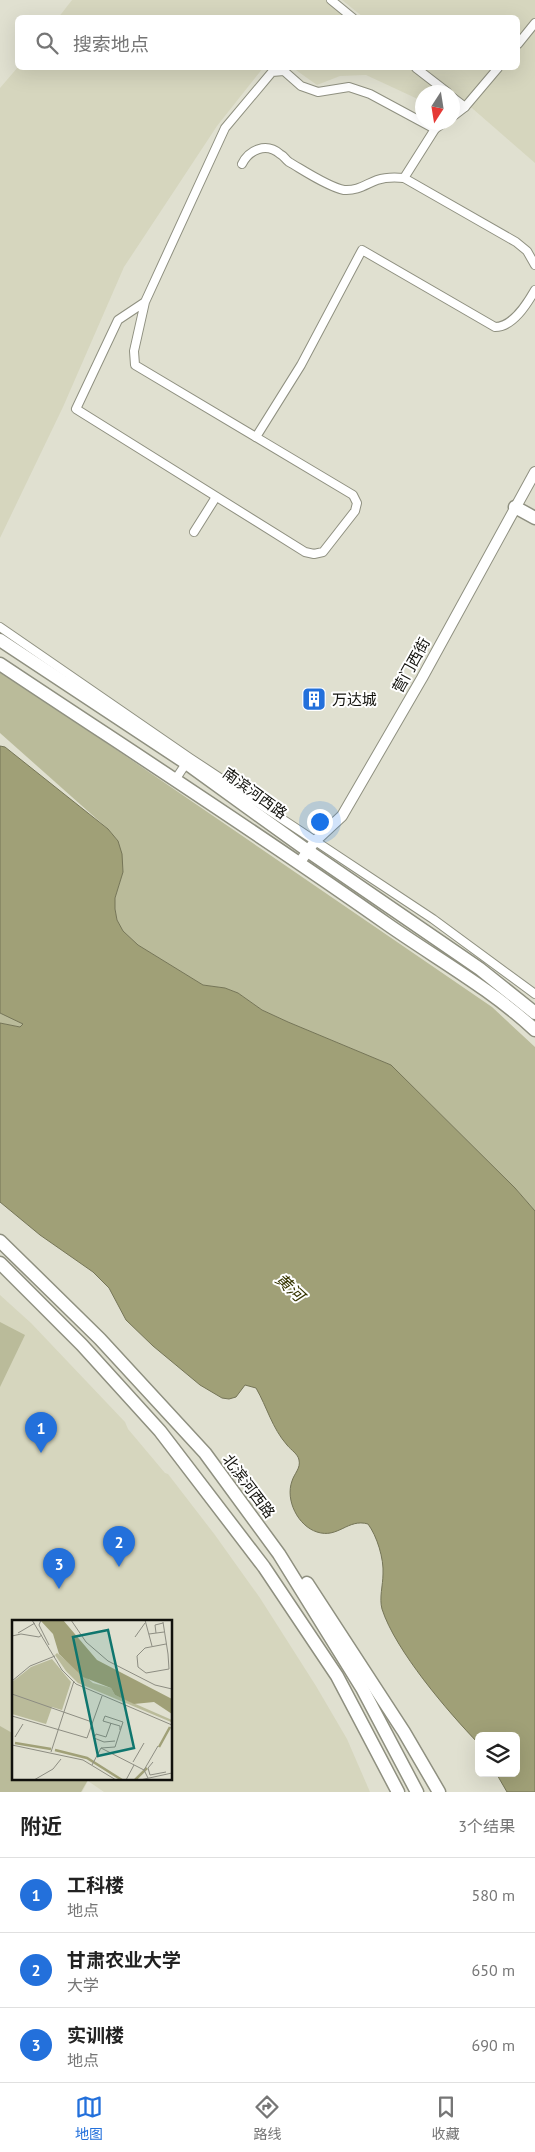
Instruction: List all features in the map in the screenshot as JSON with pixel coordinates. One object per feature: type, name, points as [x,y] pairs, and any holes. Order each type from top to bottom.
[{"type":"main road","points":[[515,507],[535,518]]},
{"type":"main road","name":"南滨河西路","points":[[0,640],[188,760],[311,846],[480,969],[535,1012]]},
{"type":"main road","name":"南滨河西路","points":[[0,664],[300,862],[398,932],[472,980],[535,1030]]},
{"type":"main road","name":"北滨河西路","points":[[0,1241],[100,1339],[205,1453],[280,1554],[362,1688],[418,1792]]},
{"type":"main road","points":[[0,1263],[82,1345],[160,1431],[264,1567],[341,1684],[398,1792]]},
{"type":"main road","points":[[205,1453],[269,1527],[363,1667],[439,1792]]},
{"type":"main road","points":[[341,1684],[355,1676]]},
{"type":"main road","points":[[362,1688],[396,1734],[429,1792]]},
{"type":"street","points":[[331,0],[349,15]]},
{"type":"street","points":[[520,42],[535,23]]},
{"type":"street","points":[[419,70],[438,85]]},
{"type":"street","points":[[460,111],[496,70]]},
{"type":"street","points":[[145,302],[118,320],[76,409],[305,552],[314,554],[323,552],[355,511],[357,503],[353,495],[135,365],[134,351],[145,302],[225,128],[272,72],[284,71],[301,86],[318,92],[349,87],[370,94],[415,118]]},
{"type":"street","points":[[460,103],[465,107]]},
{"type":"street","points":[[404,178],[434,130]]},
{"type":"street","points":[[242,164],[251,152],[267,148],[274,150],[286,160],[335,187],[345,190],[356,190],[378,180],[391,177],[404,178],[516,242],[527,251],[535,265]]},
{"type":"street","points":[[256,437],[301,365],[362,250],[495,327],[500,327],[509,322],[528,302],[535,290]]},
{"type":"street","name":"营门西街","points":[[300,862],[311,846],[342,816],[422,678],[535,472]]},
{"type":"street","points":[[194,532],[216,497]]},
{"type":"street","name":"南滨河西路","points":[[0,627],[188,760]]},
{"type":"street","points":[[175,780],[188,760]]},
{"type":"street","name":"南滨河西路","points":[[311,846],[433,919],[535,994]]},
{"type":"shaded area","points":[[72,0],[335,0],[354,15],[60,15]]},
{"type":"shaded area","points":[[342,0],[535,0],[535,163],[460,98],[460,85],[415,85],[415,98],[366,75],[340,76],[317,85],[296,70],[424,70],[437,80],[426,70],[520,70],[520,15],[361,15]]},
{"type":"shaded area","points":[[15,70],[261,70],[217,126],[124,267],[63,407],[0,538],[0,88]]},
{"type":"shaded area","points":[[0,670],[492,1007],[535,1047],[535,1211],[515,1188],[391,1065],[262,1010],[238,993],[225,988],[203,985],[138,945],[123,931],[117,920],[115,909],[115,898],[123,872],[118,841],[108,829],[0,733]]},
{"type":"shaded area","points":[[0,1013],[22,1022],[23,1025],[20,1027],[0,1023]]},
{"type":"shaded area","points":[[0,1295],[31,1323],[125,1422],[128,1429],[165,1473],[168,1474],[215,1535],[260,1598],[316,1686],[347,1739],[370,1792],[104,1792],[88,1781],[82,1792],[0,1792]]},
{"type":"shaded area","points":[[0,1322],[25,1335],[0,1387]]},
{"type":"shaded area","points":[[0,1726],[12,1733],[12,1780],[88,1780],[81,1792],[0,1792]]},
{"type":"water","name":"黄河","points":[[0,746],[5,747],[108,829],[118,841],[122,854],[123,872],[115,898],[117,920],[123,931],[138,945],[203,985],[225,988],[238,993],[262,1010],[391,1065],[515,1188],[535,1211],[535,1792],[507,1792],[498,1777],[520,1777],[520,1732],[475,1732],[475,1740],[438,1698],[398,1643],[382,1609],[383,1574],[381,1555],[377,1541],[368,1524],[355,1524],[331,1533],[324,1533],[310,1529],[299,1518],[290,1496],[292,1481],[299,1466],[298,1458],[277,1432],[256,1388],[245,1385],[236,1397],[229,1399],[222,1398],[200,1385],[153,1346],[126,1320],[109,1288],[93,1272],[40,1235],[0,1202],[0,1023],[20,1027],[23,1024],[0,1013]]},
{"type":"place","name":"万达城","points":[[314,699]]},
{"type":"place","name":"工科楼","points":[[41,1453]]},
{"type":"place","name":"甘肃农业大学","points":[[119,1567]]},
{"type":"place","name":"实训楼","points":[[59,1589]]}]
